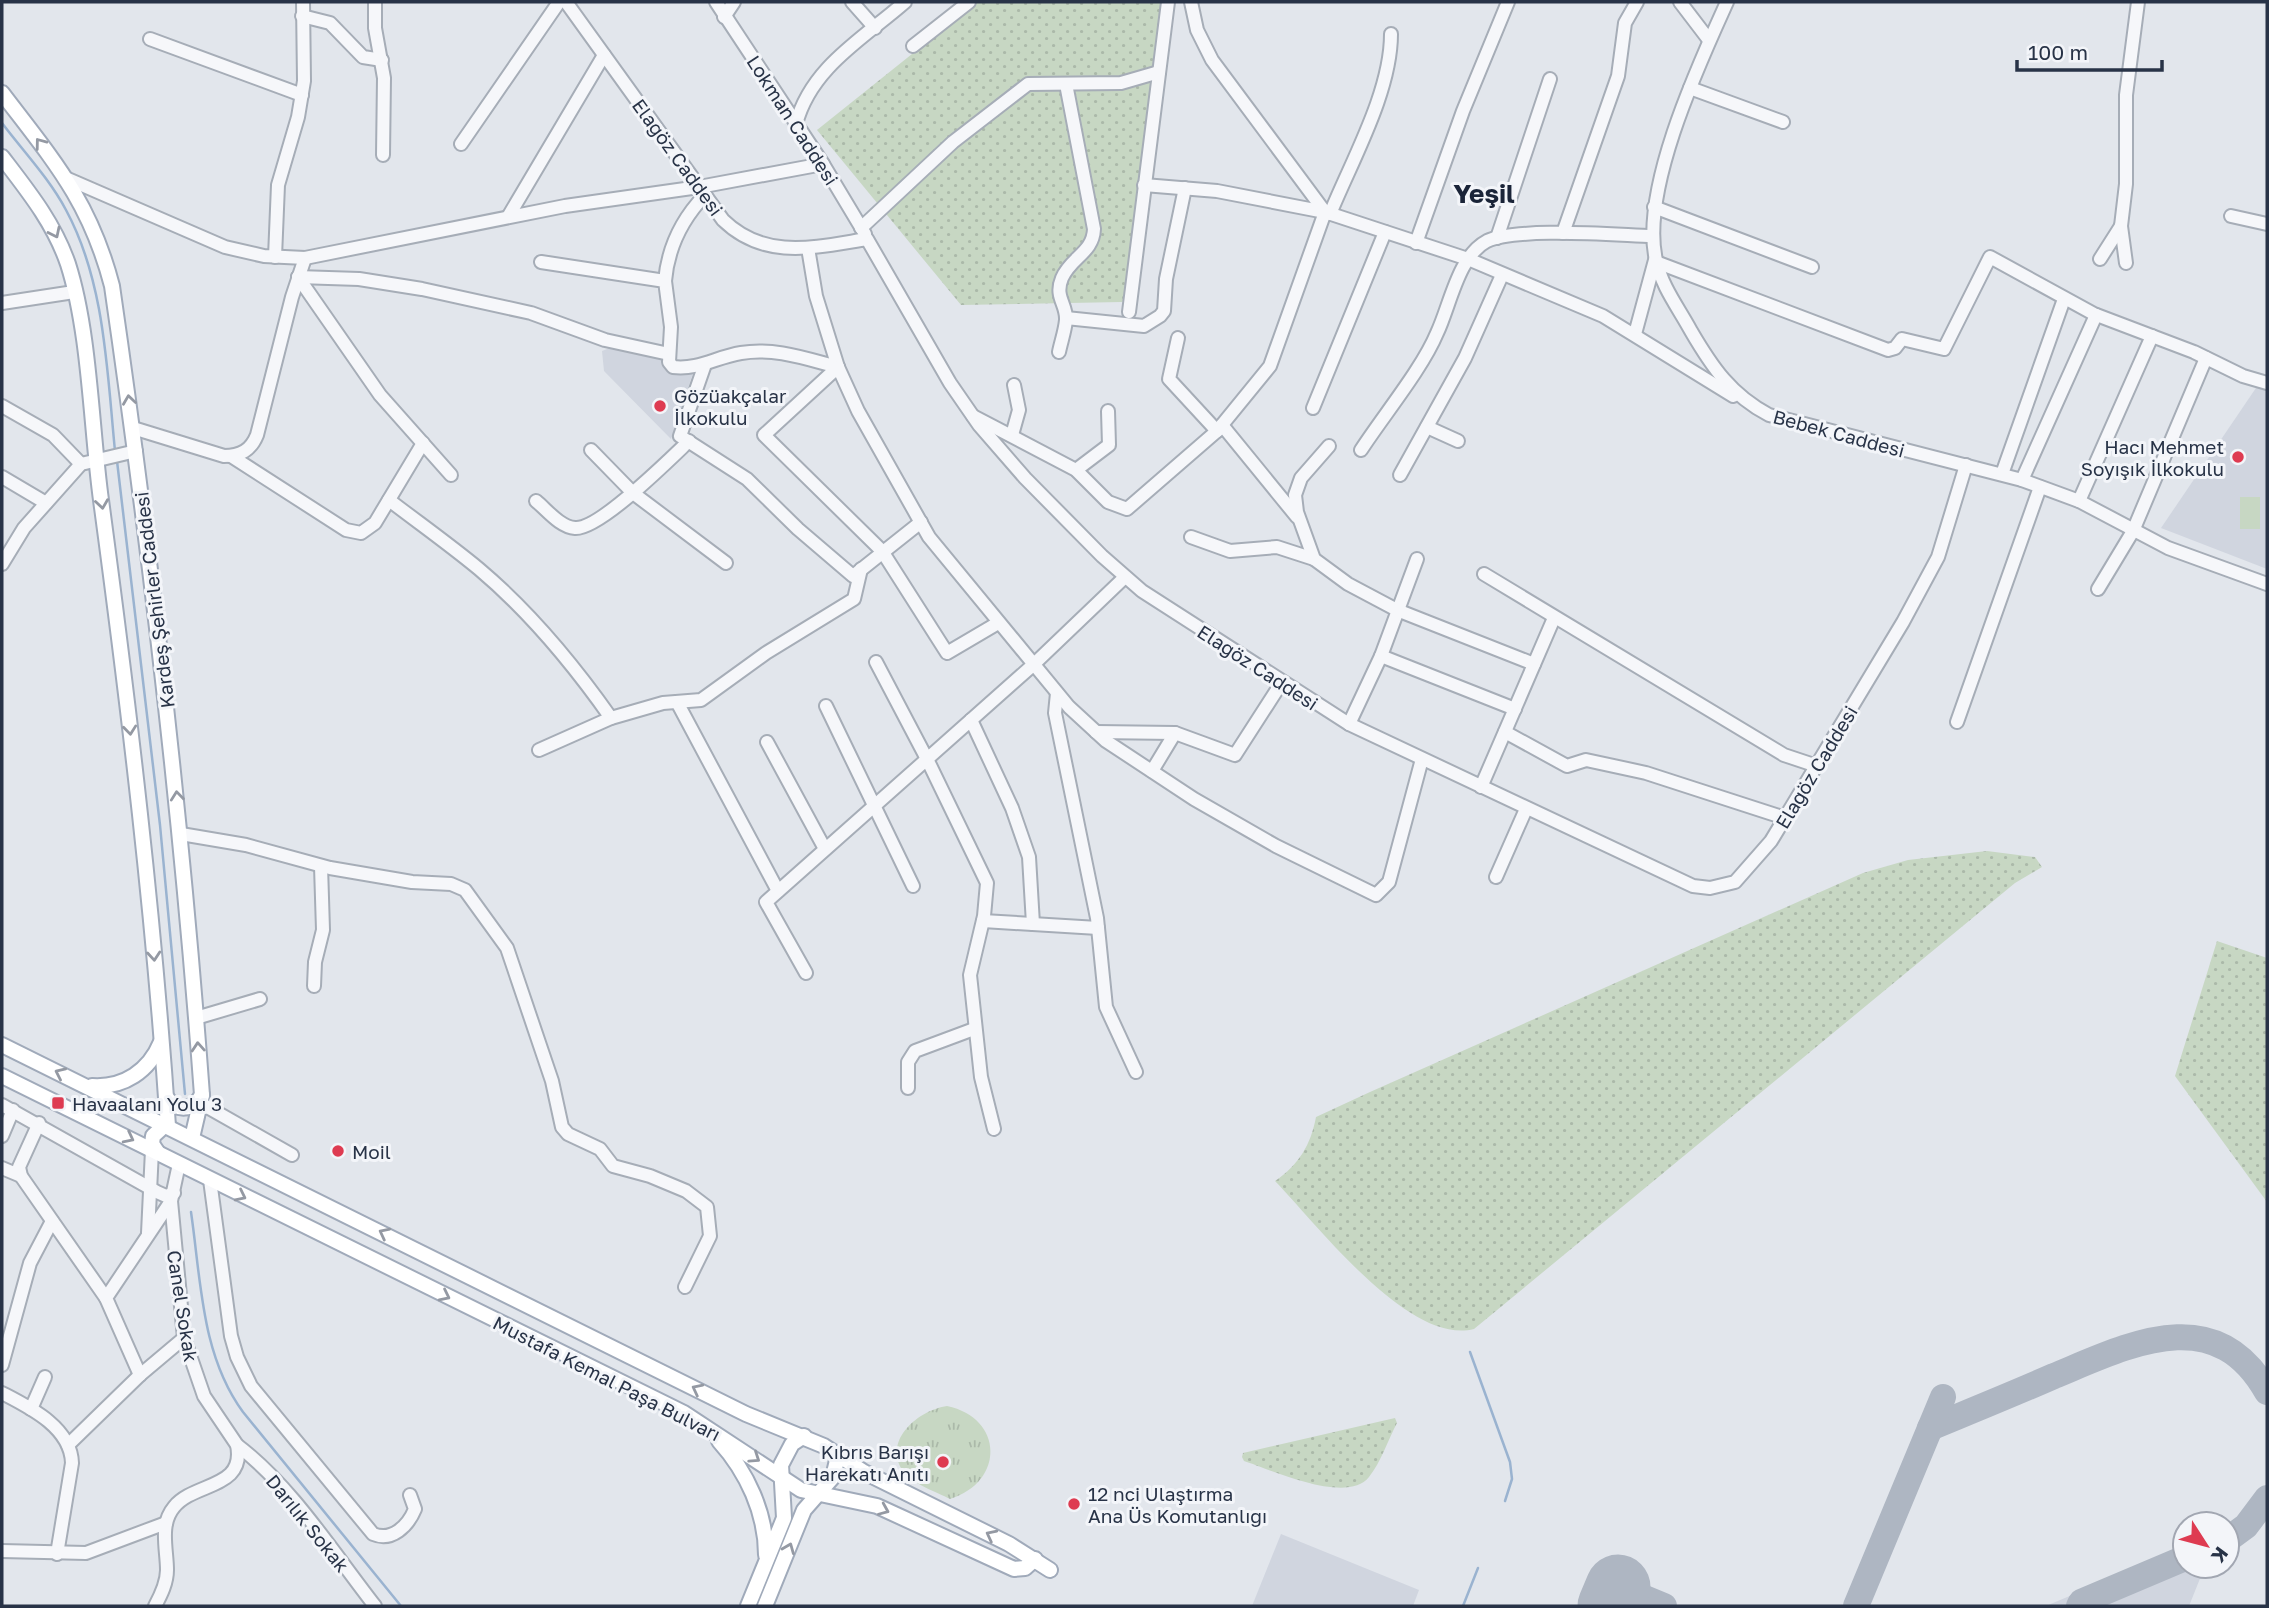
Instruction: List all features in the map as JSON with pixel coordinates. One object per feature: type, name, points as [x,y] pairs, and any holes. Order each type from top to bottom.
[{"type":"main road","name":"Kardeş Şehirler Caddesi","points":[[2,93],[68,179],[93,225],[108,268],[136,451],[181,834],[202,1100],[193,1140]]},
{"type":"main road","name":"Kardeş Şehirler Caddesi","points":[[2,157],[49,222],[63,252],[74,292],[125,681],[161,1040],[166,1125]]},
{"type":"main road","points":[[87,1086],[112,1085],[134,1076],[153,1057],[161,1040]]},
{"type":"main road","points":[[2,1045],[193,1140],[194,1157],[180,1164],[2,1076]]},
{"type":"main road","points":[[166,1097],[176,1107],[185,1108],[202,1100]]},
{"type":"main road","points":[[155,1152],[153,1136],[166,1125]]},
{"type":"main road","name":"Mustafa Kemal Paşa Bulvarı","points":[[193,1140],[746,1414],[804,1436],[1035,1559],[1050,1570]]},
{"type":"main road","name":"Mustafa Kemal Paşa Bulvarı","points":[[180,1164],[706,1426],[801,1490],[877,1506],[1014,1569],[1025,1568],[1035,1559]]},
{"type":"main road","points":[[706,1426],[732,1455],[757,1500],[766,1533],[766,1561]]},
{"type":"main road","points":[[748,1606],[784,1518],[782,1476],[785,1454],[792,1444],[804,1436]]},
{"type":"main road","points":[[765,1606],[804,1510],[834,1477],[838,1456]]},
{"type":"street","points":[[375,2],[375,28],[382,60],[384,91],[383,155]]},
{"type":"street","points":[[461,144],[559,2]]},
{"type":"street","name":"Elagöz Caddesi","points":[[566,2],[723,220],[749,239],[777,248],[808,248],[864,233],[971,415],[1009,461],[1125,577],[1349,724],[1682,882],[1710,888],[1727,885],[1742,877],[1771,841],[1903,622],[1938,557],[1966,465]]},
{"type":"street","name":"Lokman Caddesi","points":[[716,2],[823,164],[864,233]]},
{"type":"street","points":[[724,17],[734,2]]},
{"type":"street","points":[[852,2],[875,28]]},
{"type":"street","points":[[796,124],[808,95],[829,65],[905,2]]},
{"type":"street","points":[[913,46],[970,2]]},
{"type":"street","points":[[1129,312],[1168,2]]},
{"type":"street","points":[[1191,2],[1197,30],[1212,60],[1328,213]]},
{"type":"street","points":[[1416,243],[1463,111],[1508,2]]},
{"type":"street","points":[[1563,233],[1618,76],[1625,23],[1637,2]]},
{"type":"street","points":[[1680,2],[1709,40]]},
{"type":"street","name":"Bebek Caddesi","points":[[1727,2],[1690,88],[1654,207],[1652,236],[1656,261],[1667,290],[1713,368],[1749,403],[1769,415],[1829,433],[2022,480],[2079,502],[2168,548],[2267,584]]},
{"type":"street","points":[[2126,263],[2120,226],[2126,184],[2126,95],[2138,2]]},
{"type":"street","points":[[300,6],[330,23],[359,54],[370,60],[382,60]]},
{"type":"street","points":[[275,257],[278,185],[302,95],[304,62],[300,6]]},
{"type":"street","points":[[971,415],[1076,470],[1108,502],[1127,509],[1220,428],[1270,366],[1328,213],[1383,85],[1390,60],[1391,34]]},
{"type":"street","points":[[150,39],[302,95]]},
{"type":"street","points":[[508,217],[604,55]]},
{"type":"street","points":[[864,233],[953,142],[1028,84],[1121,83],[1159,72]]},
{"type":"street","points":[[1497,238],[1550,79]]},
{"type":"street","points":[[1059,352],[1066,318],[1059,299],[1060,283],[1067,269],[1090,247],[1094,229],[1066,84]]},
{"type":"street","points":[[1690,88],[1783,122]]},
{"type":"street","points":[[68,179],[217,244],[275,257],[305,258],[508,217],[702,191],[823,164]]},
{"type":"street","points":[[1144,185],[1217,191],[1328,213],[1468,259],[1603,316],[1713,385],[1749,403]]},
{"type":"street","points":[[1066,318],[1144,326],[1160,316],[1164,311],[1166,279],[1185,188]]},
{"type":"street","points":[[702,191],[676,237],[665,281],[671,327],[669,362],[673,367],[704,367],[731,355],[762,351],[838,367]]},
{"type":"street","points":[[1654,207],[1812,267]]},
{"type":"street","points":[[2231,216],[2267,224]]},
{"type":"street","points":[[2100,259],[2120,226]]},
{"type":"street","points":[[1313,408],[1385,232]]},
{"type":"street","points":[[1361,450],[1436,337],[1468,259],[1479,247],[1497,238],[1563,233],[1652,236]]},
{"type":"street","points":[[808,248],[819,307],[838,367],[858,411],[920,522],[941,554],[1057,694],[1096,733],[1152,771],[1276,846],[1376,895],[1389,882],[1422,759]]},
{"type":"street","points":[[1635,334],[1656,261],[1888,351],[1895,348],[1902,339],[1944,349],[1990,257],[2096,315],[2206,358],[2243,376],[2267,383]]},
{"type":"street","points":[[133,428],[218,455],[231,456],[246,451],[256,439],[305,258]]},
{"type":"street","points":[[541,262],[665,281]]},
{"type":"street","points":[[1400,475],[1465,358],[1502,275]]},
{"type":"street","points":[[298,277],[359,279],[422,289],[531,313],[605,340],[669,354]]},
{"type":"street","points":[[298,277],[380,395],[451,475]]},
{"type":"street","points":[[2,303],[74,292]]},
{"type":"street","points":[[2002,474],[2064,299]]},
{"type":"street","points":[[2022,480],[2096,315]]},
{"type":"street","points":[[2079,502],[2152,336]]},
{"type":"street","points":[[1178,338],[1169,379],[1220,428],[1300,520]]},
{"type":"street","points":[[2098,589],[2133,531],[2206,358]]},
{"type":"street","points":[[704,367],[680,436],[747,479],[798,529],[853,576],[920,522]]},
{"type":"street","points":[[838,367],[764,435],[882,551],[947,653],[998,623]]},
{"type":"street","points":[[1012,435],[1019,410],[1014,385]]},
{"type":"street","points":[[2,406],[52,435],[81,464]]},
{"type":"street","points":[[1076,470],[1109,445],[1108,411]]},
{"type":"street","points":[[1427,426],[1458,441]]},
{"type":"street","points":[[536,500],[563,524],[586,527],[633,493],[689,440]]},
{"type":"street","points":[[231,456],[351,532],[369,530],[423,443]]},
{"type":"street","points":[[1314,559],[1295,501],[1298,484],[1329,446]]},
{"type":"street","points":[[590,450],[633,493],[726,563]]},
{"type":"street","points":[[2,564],[24,528],[81,464],[96,458],[136,451]]},
{"type":"street","points":[[2,477],[46,503]]},
{"type":"street","points":[[1957,722],[2040,487]]},
{"type":"street","points":[[389,500],[480,570],[549,638],[611,718]]},
{"type":"street","points":[[1191,537],[1230,551],[1277,547],[1314,559],[1348,584],[1397,610],[1534,664]]},
{"type":"street","points":[[1349,724],[1381,656],[1417,559]]},
{"type":"street","points":[[539,750],[611,718],[677,702],[701,700],[766,653],[854,599],[861,569]]},
{"type":"street","points":[[1484,574],[1784,755],[1817,766]]},
{"type":"street","points":[[806,973],[766,902],[1033,665],[1125,577]]},
{"type":"street","points":[[1481,787],[1554,618]]},
{"type":"street","points":[[1381,656],[1515,709]]},
{"type":"street","points":[[876,662],[987,883],[983,921],[970,967],[974,1029],[994,1129]]},
{"type":"street","points":[[1096,733],[1175,733],[1235,755],[1282,682]]},
{"type":"street","points":[[1057,694],[1055,713],[1098,928],[1107,1007],[1136,1072]]},
{"type":"street","points":[[677,702],[778,891]]},
{"type":"street","points":[[826,706],[913,886]]},
{"type":"street","points":[[971,720],[1012,808],[1029,857],[1033,924]]},
{"type":"street","points":[[1505,732],[1567,766],[1586,760],[1646,773],[1785,818]]},
{"type":"street","points":[[1152,771],[1175,733]]},
{"type":"street","points":[[767,742],[825,849]]},
{"type":"street","points":[[1496,877],[1527,809]]},
{"type":"street","points":[[181,834],[246,845],[321,866],[412,882],[451,884],[473,898],[510,955],[552,1081],[562,1127],[568,1134],[600,1149],[613,1166],[650,1176],[686,1191],[707,1207],[710,1236],[685,1287]]},
{"type":"street","points":[[314,986],[314,962],[323,930],[321,866]]},
{"type":"street","points":[[983,921],[1098,928]]},
{"type":"street","points":[[196,1018],[260,999]]},
{"type":"street","points":[[908,1088],[908,1062],[915,1051],[974,1029]]},
{"type":"street","points":[[202,1100],[292,1155]]},
{"type":"street","points":[[2,1136],[7,1107],[172,1197],[106,1298]]},
{"type":"street","points":[[39,1123],[19,1167],[21,1176],[106,1298],[140,1375]]},
{"type":"street","points":[[149,1231],[148,1185],[155,1152]]},
{"type":"street","name":"Canel Sokak","points":[[180,1164],[172,1197],[173,1236],[184,1338],[205,1396],[237,1445]]},
{"type":"street","points":[[2,1168],[21,1176]]},
{"type":"street","points":[[210,1180],[231,1336],[250,1386],[373,1534],[388,1535],[407,1524],[415,1510],[410,1495]]},
{"type":"street","points":[[2,1365],[30,1263],[52,1221]]},
{"type":"street","points":[[149,1231],[158,1226],[173,1236]]},
{"type":"street","points":[[68,1446],[140,1375],[184,1338]]},
{"type":"street","points":[[31,1409],[45,1377]]},
{"type":"street","points":[[2,1393],[47,1421],[68,1446],[72,1463],[57,1554]]},
{"type":"street","points":[[155,1606],[167,1573],[166,1523],[180,1501],[222,1482],[232,1474],[237,1463],[237,1445]]},
{"type":"street","name":"Darılık Sokak","points":[[237,1445],[254,1458],[304,1515],[374,1606]]},
{"type":"street","points":[[2,1550],[57,1554],[98,1551],[166,1523]]},
{"type":"shaded area","name":"Gözüakçalar İlkokulu","points":[[615,346],[663,358],[661,365],[667,369],[693,373],[671,439],[604,371],[602,351]]},
{"type":"shaded area","name":"Hacı Mehmet Soyışık İlkokulu","points":[[2258,385],[2267,386],[2267,569],[2161,528]]},
{"type":"shaded area","points":[[1281,1534],[1419,1590],[1413,1606],[1252,1606]]},
{"type":"shaded area","points":[[2171,1553],[2171,1580],[2199,1580],[2189,1606],[2046,1606]]},
{"type":"green space","points":[[977,2],[1163,2],[1126,297],[1122,302],[961,305],[817,130]]},
{"type":"green space","points":[[2240,497],[2260,497],[2260,529],[2240,529]]},
{"type":"green space","points":[[1987,851],[2035,857],[2042,867],[2015,883],[1474,1329],[1449,1329],[1421,1319],[1394,1301],[1339,1251],[1275,1181],[1291,1168],[1303,1153],[1316,1117],[1863,873],[1908,860]]},
{"type":"green space","points":[[2217,941],[2267,958],[2267,1202],[2175,1076]]},
{"type":"green space","points":[[947,1406],[966,1413],[979,1423],[987,1436],[990,1451],[988,1465],[981,1479],[968,1491],[950,1499],[907,1476],[898,1459],[897,1448],[900,1438],[915,1420],[925,1413]]},
{"type":"green space","points":[[1395,1418],[1397,1423],[1377,1465],[1369,1477],[1358,1485],[1344,1488],[1309,1483],[1244,1461],[1242,1457],[1243,1453]]},
{"type":"waterway","points":[[2,123],[59,198],[79,238],[89,267],[102,328],[115,451]]},
{"type":"waterway","points":[[117,461],[160,825],[185,1094]]},
{"type":"waterway","points":[[191,1212],[205,1316],[211,1342],[229,1390],[243,1412],[401,1606]]},
{"type":"waterway","points":[[1470,1352],[1510,1462],[1512,1479],[1505,1501]]},
{"type":"waterway","points":[[1463,1606],[1478,1568]]},
{"type":"taxiway","points":[[1930,1428],[2111,1353],[2140,1343],[2168,1338],[2196,1338],[2222,1346],[2246,1363],[2267,1392]]},
{"type":"taxiway","points":[[1856,1606],[1943,1397]]},
{"type":"taxiway","points":[[2241,1530],[2267,1498]]},
{"type":"taxiway","points":[[2079,1606],[2081,1602],[2171,1564]]},
{"type":"taxiway","points":[[1618,1587],[1664,1606]]},
{"type":"runway","points":[[1610,1606],[1618,1587]]},
{"type":"place","name":"Gözüakçalar İlkokulu","points":[[660,406]]},
{"type":"place","name":"Hacı Mehmet Soyışık İlkokulu","points":[[2238,457]]},
{"type":"place","name":"Havaalanı Yolu 3","points":[[58,1103]]},
{"type":"place","name":"Moil","points":[[338,1151]]},
{"type":"place","name":"Kıbrıs Barışı Harekatı Anıtı","points":[[943,1462]]},
{"type":"place","name":"12 nci Ulaştırma Ana Üs Komutanlığı","points":[[1074,1504]]},
{"type":"district","name":"Yeşil","points":[[1484,193]]}]
